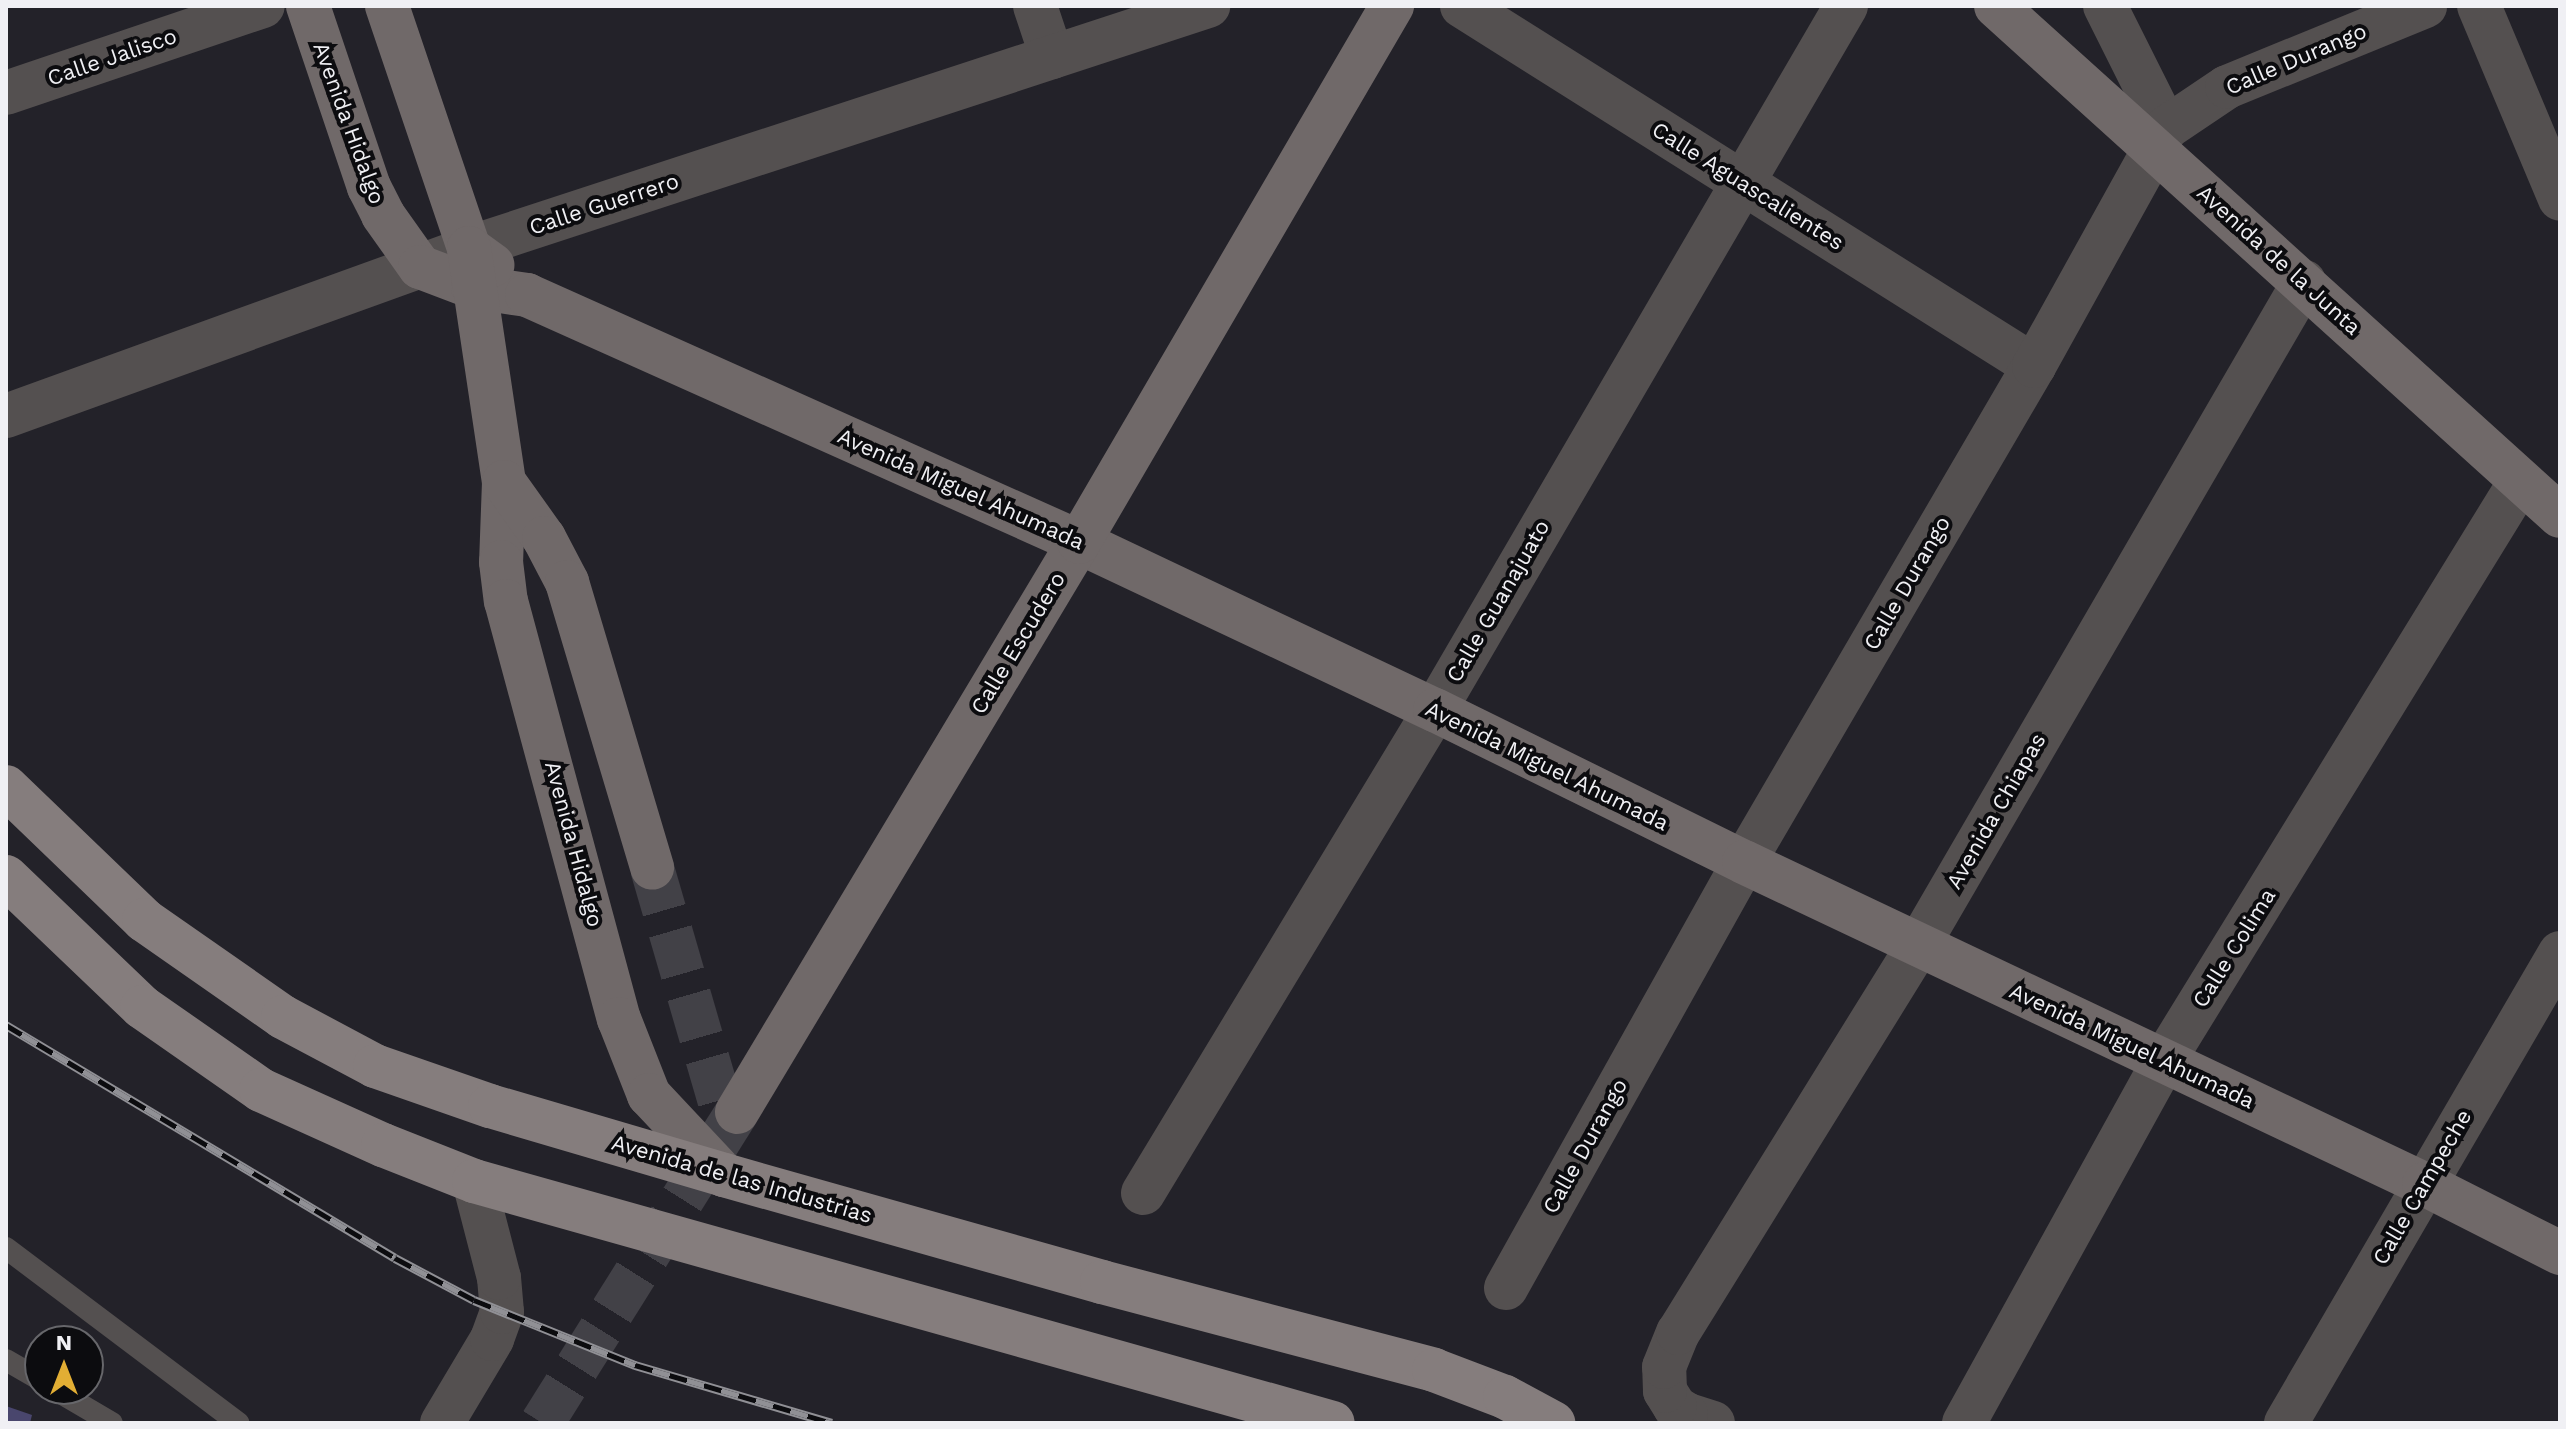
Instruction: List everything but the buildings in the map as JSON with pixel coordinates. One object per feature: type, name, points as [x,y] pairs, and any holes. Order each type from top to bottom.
[{"type":"main road","name":"Avenida de las Industrias","points":[[6,787],[144,920],[283,1017],[375,1066],[490,1106],[724,1175],[1102,1282],[1434,1370],[1505,1397],[1553,1423]]},
{"type":"main road","points":[[6,877],[142,1007],[261,1090],[383,1145],[474,1181],[1333,1423]]},
{"type":"street","name":"Calle Jalisco","points":[[6,93],[263,6]]},
{"type":"street","name":"Avenida Hidalgo","points":[[308,6],[369,187],[383,215],[420,267]]},
{"type":"street","name":"Avenida Hidalgo","points":[[387,6],[471,268],[504,482],[501,562],[506,601],[624,1033],[649,1095],[724,1175]]},
{"type":"street","points":[[1035,6],[1052,57]]},
{"type":"street","name":"Calle Guerrero","points":[[471,268],[1052,57],[1208,6]]},
{"type":"street","name":"Calle Escudero","points":[[737,1112],[1079,542],[1392,6]]},
{"type":"street","name":"Calle Aguascalientes","points":[[1462,6],[2034,366]]},
{"type":"street","name":"Calle Guanajuato","points":[[1143,1193],[1435,710],[1846,6]]},
{"type":"street","name":"Avenida de la Junta","points":[[1996,6],[2161,138],[2304,282],[2560,516]]},
{"type":"street","points":[[2105,6],[2161,138]]},
{"type":"street","name":"Calle Durango","points":[[1506,1288],[1744,862],[2034,366],[2161,138],[2227,87],[2425,6]]},
{"type":"street","points":[[2479,6],[2560,199]]},
{"type":"street","points":[[6,416],[420,267],[471,268]]},
{"type":"street","name":"Avenida Miguel Ahumada","points":[[471,268],[1079,542],[2424,1184],[2560,1253]]},
{"type":"street","name":"Avenida Chiapas","points":[[1713,1423],[1675,1407],[1665,1391],[1664,1367],[1678,1333],[1919,944],[2304,282]]},
{"type":"street","name":"Avenida Hidalgo","points":[[504,482],[544,538],[567,582],[652,868]]},
{"type":"street","name":"Calle Colima","points":[[1964,1423],[2163,1062],[2520,482]]},
{"type":"street","name":"Calle Campeche","points":[[2286,1423],[2560,953]]},
{"type":"street","points":[[442,1423],[492,1339],[502,1312],[497,1267],[474,1181]]},
{"type":"lane","points":[[6,1248],[238,1423]]},
{"type":"lane","points":[[6,1360],[24,1371]]},
{"type":"lane","points":[[81,1405],[112,1423]]},
{"type":"tunnel","points":[[652,868],[728,1129]]},
{"type":"tunnel","points":[[542,1423],[737,1112]]},
{"type":"railway","points":[[6,1025],[395,1258],[474,1300],[635,1365],[832,1423]]}]
